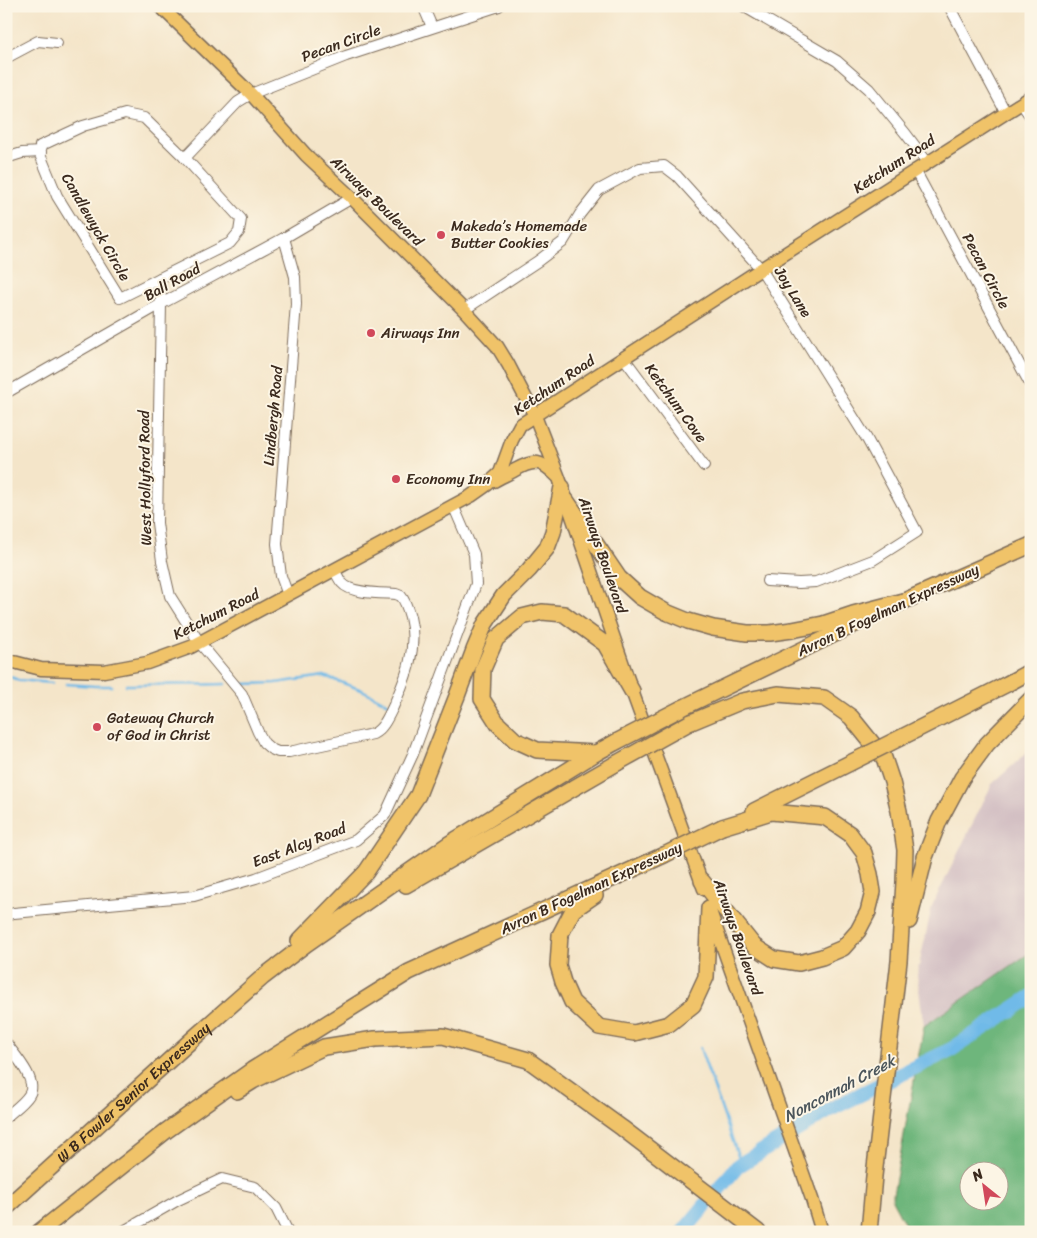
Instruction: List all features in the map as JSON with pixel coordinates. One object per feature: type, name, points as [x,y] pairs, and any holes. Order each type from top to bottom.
[{"type":"highway","points":[[563,488],[619,578],[640,597],[666,612],[688,621],[713,628],[747,633],[770,633],[823,624],[853,614],[903,602]]},
{"type":"highway","points":[[262,978],[366,872],[418,795],[485,624],[504,595],[530,570],[547,548],[553,532],[563,488]]},
{"type":"highway","name":"Avron B Fogelman Expressway","points":[[262,978],[306,944],[449,844],[596,753],[682,708],[903,602],[1031,544]]},
{"type":"highway","points":[[596,753],[537,750],[515,740],[498,724],[482,699],[483,669],[496,639],[522,617],[542,612],[564,614],[605,644],[632,692]]},
{"type":"highway","name":"Avron B Fogelman Expressway","points":[[166,1131],[252,1070],[409,972],[722,827],[1031,671]]},
{"type":"highway","points":[[350,914],[408,884],[689,723],[742,701],[778,694],[824,698],[851,717],[884,758],[899,811],[904,850],[904,882],[898,967],[869,1232]]},
{"type":"highway","points":[[898,967],[922,865],[939,821],[962,778],[987,744],[1031,699]]},
{"type":"highway","points":[[702,882],[754,946],[774,959],[799,963],[822,957],[843,948],[858,931],[868,912],[873,892],[864,853],[850,834],[825,817],[771,812],[722,827]]},
{"type":"highway","points":[[634,869],[573,910],[560,934],[558,965],[563,982],[572,1002],[599,1027],[634,1033],[669,1024],[693,1005],[706,977],[709,908]]},
{"type":"highway","name":"W B Fowler Senior Expressway","points":[[6,1208],[262,978]]},
{"type":"highway","points":[[38,1232],[166,1131],[253,1082],[324,1047],[375,1039],[443,1036],[528,1060],[622,1128],[758,1231]]},
{"type":"main road","name":"Airways Boulevard","points":[[160,6],[251,94],[306,155],[352,198],[464,310],[501,352],[508,364],[535,416],[563,488],[632,692],[702,882],[709,908],[822,1232]]},
{"type":"main road","name":"Ketchum Road","points":[[6,660],[41,669],[60,671],[104,671],[147,663],[191,647],[470,496],[500,473],[512,440],[520,425],[926,162],[1026,100]]},
{"type":"main road","points":[[488,484],[528,463],[540,463],[551,469],[563,488]]},
{"type":"main road","points":[[817,1214],[827,1232]]},
{"type":"street","points":[[423,6],[432,27]]},
{"type":"street","name":"Pecan Circle","points":[[251,94],[346,56],[499,6]]},
{"type":"street","points":[[743,6],[837,61],[869,89],[926,162]]},
{"type":"street","points":[[949,6],[1006,113]]},
{"type":"street","points":[[6,58],[38,41],[57,43]]},
{"type":"street","points":[[186,158],[238,102],[251,94]]},
{"type":"street","points":[[1026,100],[1031,118]]},
{"type":"street","name":"Candlewyck Circle","points":[[125,114],[144,118],[186,158],[241,219],[238,232],[230,243],[120,298],[57,196],[41,157],[40,146],[83,126],[125,114]]},
{"type":"street","points":[[6,158],[22,153],[41,152]]},
{"type":"street","name":"Joy Lane","points":[[464,310],[538,262],[563,242],[580,214],[599,190],[640,168],[664,166],[677,176],[761,269],[867,439],[917,532],[873,560],[816,582],[767,581]]},
{"type":"street","name":"Pecan Circle","points":[[915,170],[1031,386]]},
{"type":"street","name":"Ball Road","points":[[6,393],[352,198]]},
{"type":"street","name":"Lindbergh Road","points":[[284,238],[295,277],[296,304],[277,544],[281,576],[288,595]]},
{"type":"street","points":[[160,278],[161,304]]},
{"type":"street","name":"West Hollyford Road","points":[[161,304],[158,523],[162,561],[170,596],[199,642],[242,694],[264,743],[278,752],[289,752],[378,732],[390,714],[403,686],[413,645],[412,626],[408,609],[401,596],[364,592],[346,587],[342,584],[334,570]]},
{"type":"street","name":"Ketchum Cove","points":[[624,358],[704,466]]},
{"type":"street","name":"East Alcy Road","points":[[6,915],[194,896],[256,878],[356,840],[386,815],[413,754],[476,584],[474,554],[453,505]]},
{"type":"street","points":[[6,1043],[28,1072],[32,1086],[31,1094],[6,1117]]},
{"type":"street","points":[[122,1232],[178,1200],[222,1179],[255,1187],[276,1208],[288,1232]]},
{"type":"shaded area","points":[[1031,749],[1031,952],[924,1026],[917,975],[932,906],[992,784]]},
{"type":"green space","points":[[1031,952],[1031,1232],[909,1232],[892,1200],[924,1026]]},
{"type":"waterway","points":[[6,675],[18,680],[52,683]]},
{"type":"waterway","points":[[242,684],[276,683],[324,676],[362,690],[389,704]]},
{"type":"waterway","points":[[66,684],[112,686]]},
{"type":"waterway","points":[[126,685],[225,684]]},
{"type":"waterway","name":"Nonconnah Creek","points":[[683,1232],[741,1164],[833,1108],[952,1049],[1031,997]]},
{"type":"waterway","points":[[700,1048],[741,1164]]},
{"type":"place","name":"Makeda’s Homemade Butter Cookies","points":[[441,235]]},
{"type":"place","name":"Airways Inn","points":[[371,333]]},
{"type":"place","name":"Economy Inn","points":[[396,479]]},
{"type":"place","name":"Gateway Church of God in Christ","points":[[97,727]]}]
